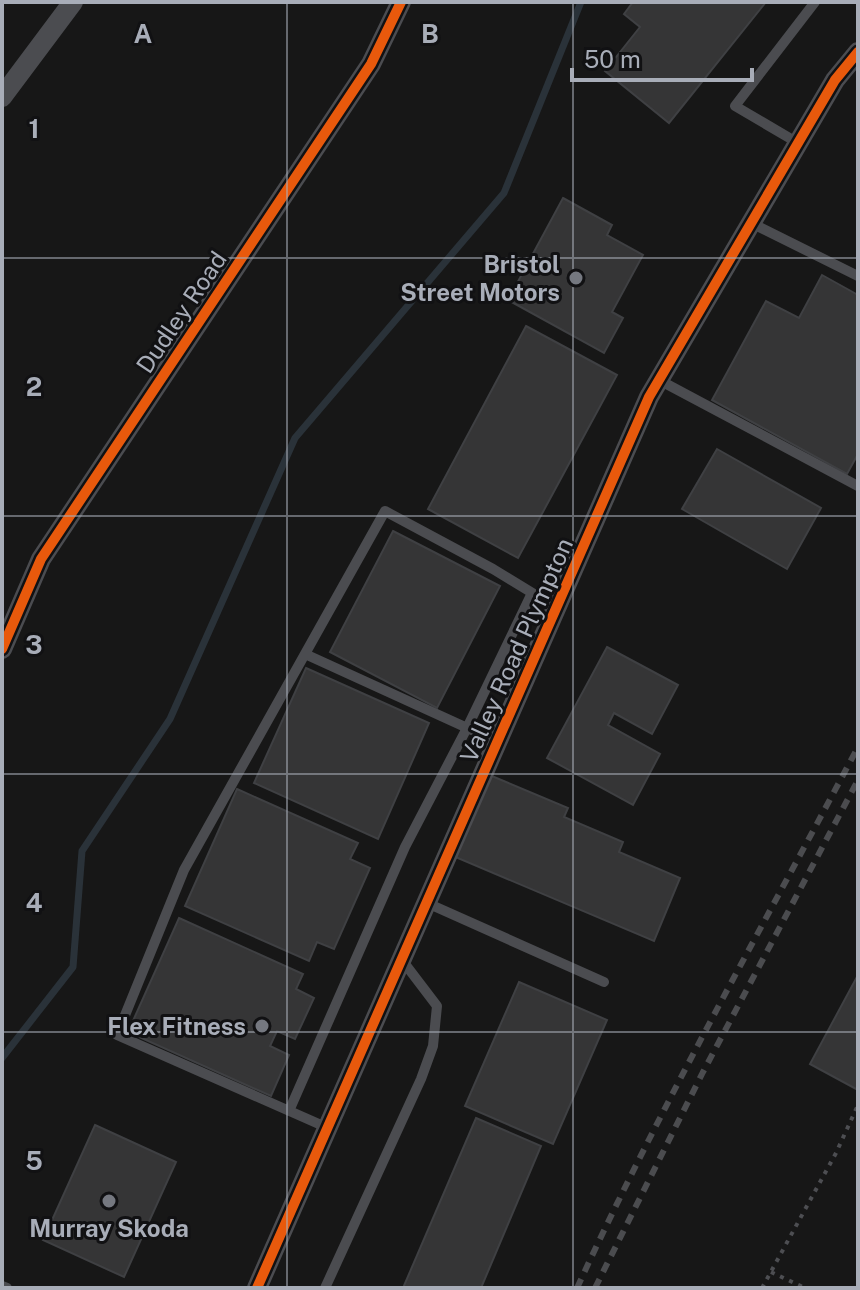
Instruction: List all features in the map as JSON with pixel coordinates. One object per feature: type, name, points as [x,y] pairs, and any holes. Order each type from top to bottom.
[{"type":"street","points":[[2,97],[73,2]]},
{"type":"street","name":"Dudley Road","points":[[2,649],[41,559],[371,64],[401,2]]},
{"type":"street","name":"Valley Road Plympton","points":[[257,1288],[649,397],[835,80],[858,52]]},
{"type":"lane","points":[[798,143],[735,106],[815,2]]},
{"type":"lane","points":[[751,223],[858,276]]},
{"type":"lane","points":[[659,380],[858,486]]},
{"type":"lane","points":[[328,1128],[117,1035],[184,870],[385,511],[493,569],[557,608]]},
{"type":"lane","points":[[289,1111],[405,847],[532,593]]},
{"type":"lane","points":[[305,654],[498,742]]},
{"type":"lane","points":[[427,903],[604,982]]},
{"type":"lane","points":[[325,1288],[421,1079],[433,1046],[437,1006],[402,960]]},
{"type":"path","points":[[762,1288],[836,1153],[858,1105]]},
{"type":"path","points":[[771,1272],[805,1288]]},
{"type":"building","points":[[633,2],[766,2],[669,123],[605,71],[640,27],[624,14]]},
{"type":"building","name":"Bristol Street Motors","points":[[563,198],[612,225],[607,235],[643,255],[612,312],[623,318],[604,353],[508,300]]},
{"type":"building","points":[[822,275],[858,295],[858,454],[847,474],[712,400],[766,301],[799,318]]},
{"type":"building","points":[[526,326],[617,375],[518,558],[428,509]]},
{"type":"building","points":[[717,449],[821,508],[787,569],[682,509]]},
{"type":"building","points":[[393,531],[500,586],[437,708],[330,652]]},
{"type":"building","points":[[607,647],[678,685],[652,734],[614,713],[608,725],[660,754],[633,805],[547,758]]},
{"type":"building","points":[[306,668],[429,723],[378,839],[254,783]]},
{"type":"building","points":[[487,774],[568,808],[564,817],[623,842],[619,852],[680,878],[654,941],[453,856]]},
{"type":"building","points":[[237,789],[358,843],[350,859],[370,868],[334,949],[317,942],[309,961],[185,906]]},
{"type":"building","points":[[179,918],[303,974],[296,989],[314,998],[295,1039],[277,1031],[270,1046],[289,1055],[271,1096],[128,1032]]},
{"type":"building","points":[[858,975],[858,1090],[810,1064]]},
{"type":"building","points":[[519,982],[607,1020],[553,1144],[465,1106]]},
{"type":"building","points":[[476,1118],[541,1146],[481,1288],[403,1288]]},
{"type":"building","name":"Murray Skoda","points":[[95,1125],[176,1162],[124,1277],[43,1240]]},
{"type":"waterway","points":[[2,1058],[73,967],[82,851],[170,719],[295,438],[504,193],[581,2]]},
{"type":"railway","points":[[577,1288],[678,1083],[858,747]]},
{"type":"railway","points":[[595,1288],[703,1072],[858,780]]},
{"type":"cycle path","points":[[2,649],[41,559],[371,64],[401,2]]},
{"type":"cycle path","points":[[257,1288],[649,397],[835,80],[858,52]]},
{"type":"place","name":"Bristol Street Motors","points":[[576,278]]},
{"type":"place","name":"Flex Fitness","points":[[262,1026]]},
{"type":"place","name":"Murray Skoda","points":[[109,1201]]}]
